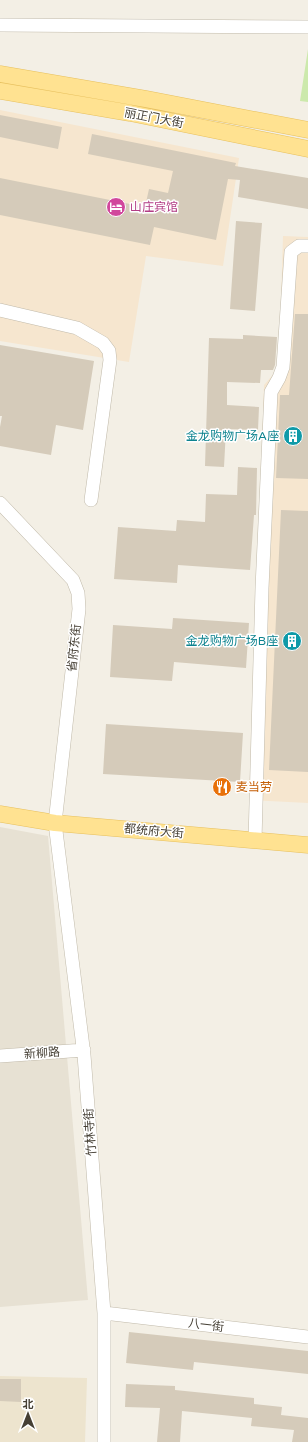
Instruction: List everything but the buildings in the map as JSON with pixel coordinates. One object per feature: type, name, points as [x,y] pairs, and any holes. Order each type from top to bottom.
[{"type":"main road","name":"丽正门大街","points":[[0,74],[146,99],[308,130]]},
{"type":"main road","name":"丽正门大街","points":[[0,91],[130,113],[308,149]]},
{"type":"main road","name":"都统府大街","points":[[0,814],[55,823],[308,845]]},
{"type":"street","points":[[0,25],[308,26]]},
{"type":"street","points":[[255,840],[262,588],[271,392],[283,367],[291,252],[299,246],[308,246]]},
{"type":"street","points":[[0,310],[77,328],[103,343],[109,351],[110,360],[91,500]]},
{"type":"street","name":"省府东街","points":[[0,502],[73,580],[78,593],[79,610],[55,823]]},
{"type":"street","name":"竹林寺街","points":[[55,823],[84,1050],[104,1313],[104,1442]]},
{"type":"street","name":"新柳路","points":[[0,1056],[84,1050]]},
{"type":"street","name":"八一街","points":[[104,1313],[308,1337]]},
{"type":"shaded area","name":"山庄宾馆","points":[[0,110],[239,158],[223,266],[146,256],[129,362],[0,341]]},
{"type":"shaded area","points":[[283,236],[308,237],[308,803],[249,800],[264,385],[279,368]]},
{"type":"shaded area","points":[[0,827],[48,836],[88,1300],[0,1307]]},
{"type":"shaded area","points":[[0,1376],[87,1378],[85,1442],[0,1442]]},
{"type":"green space","points":[[308,49],[308,102],[300,101]]},
{"type":"place","name":"山庄宾馆","points":[[116,207]]},
{"type":"place","name":"金龙购物广场A座","points":[[293,436]]},
{"type":"place","name":"金龙购物广场B座","points":[[292,641]]},
{"type":"place","name":"麦当劳","points":[[222,787]]}]
